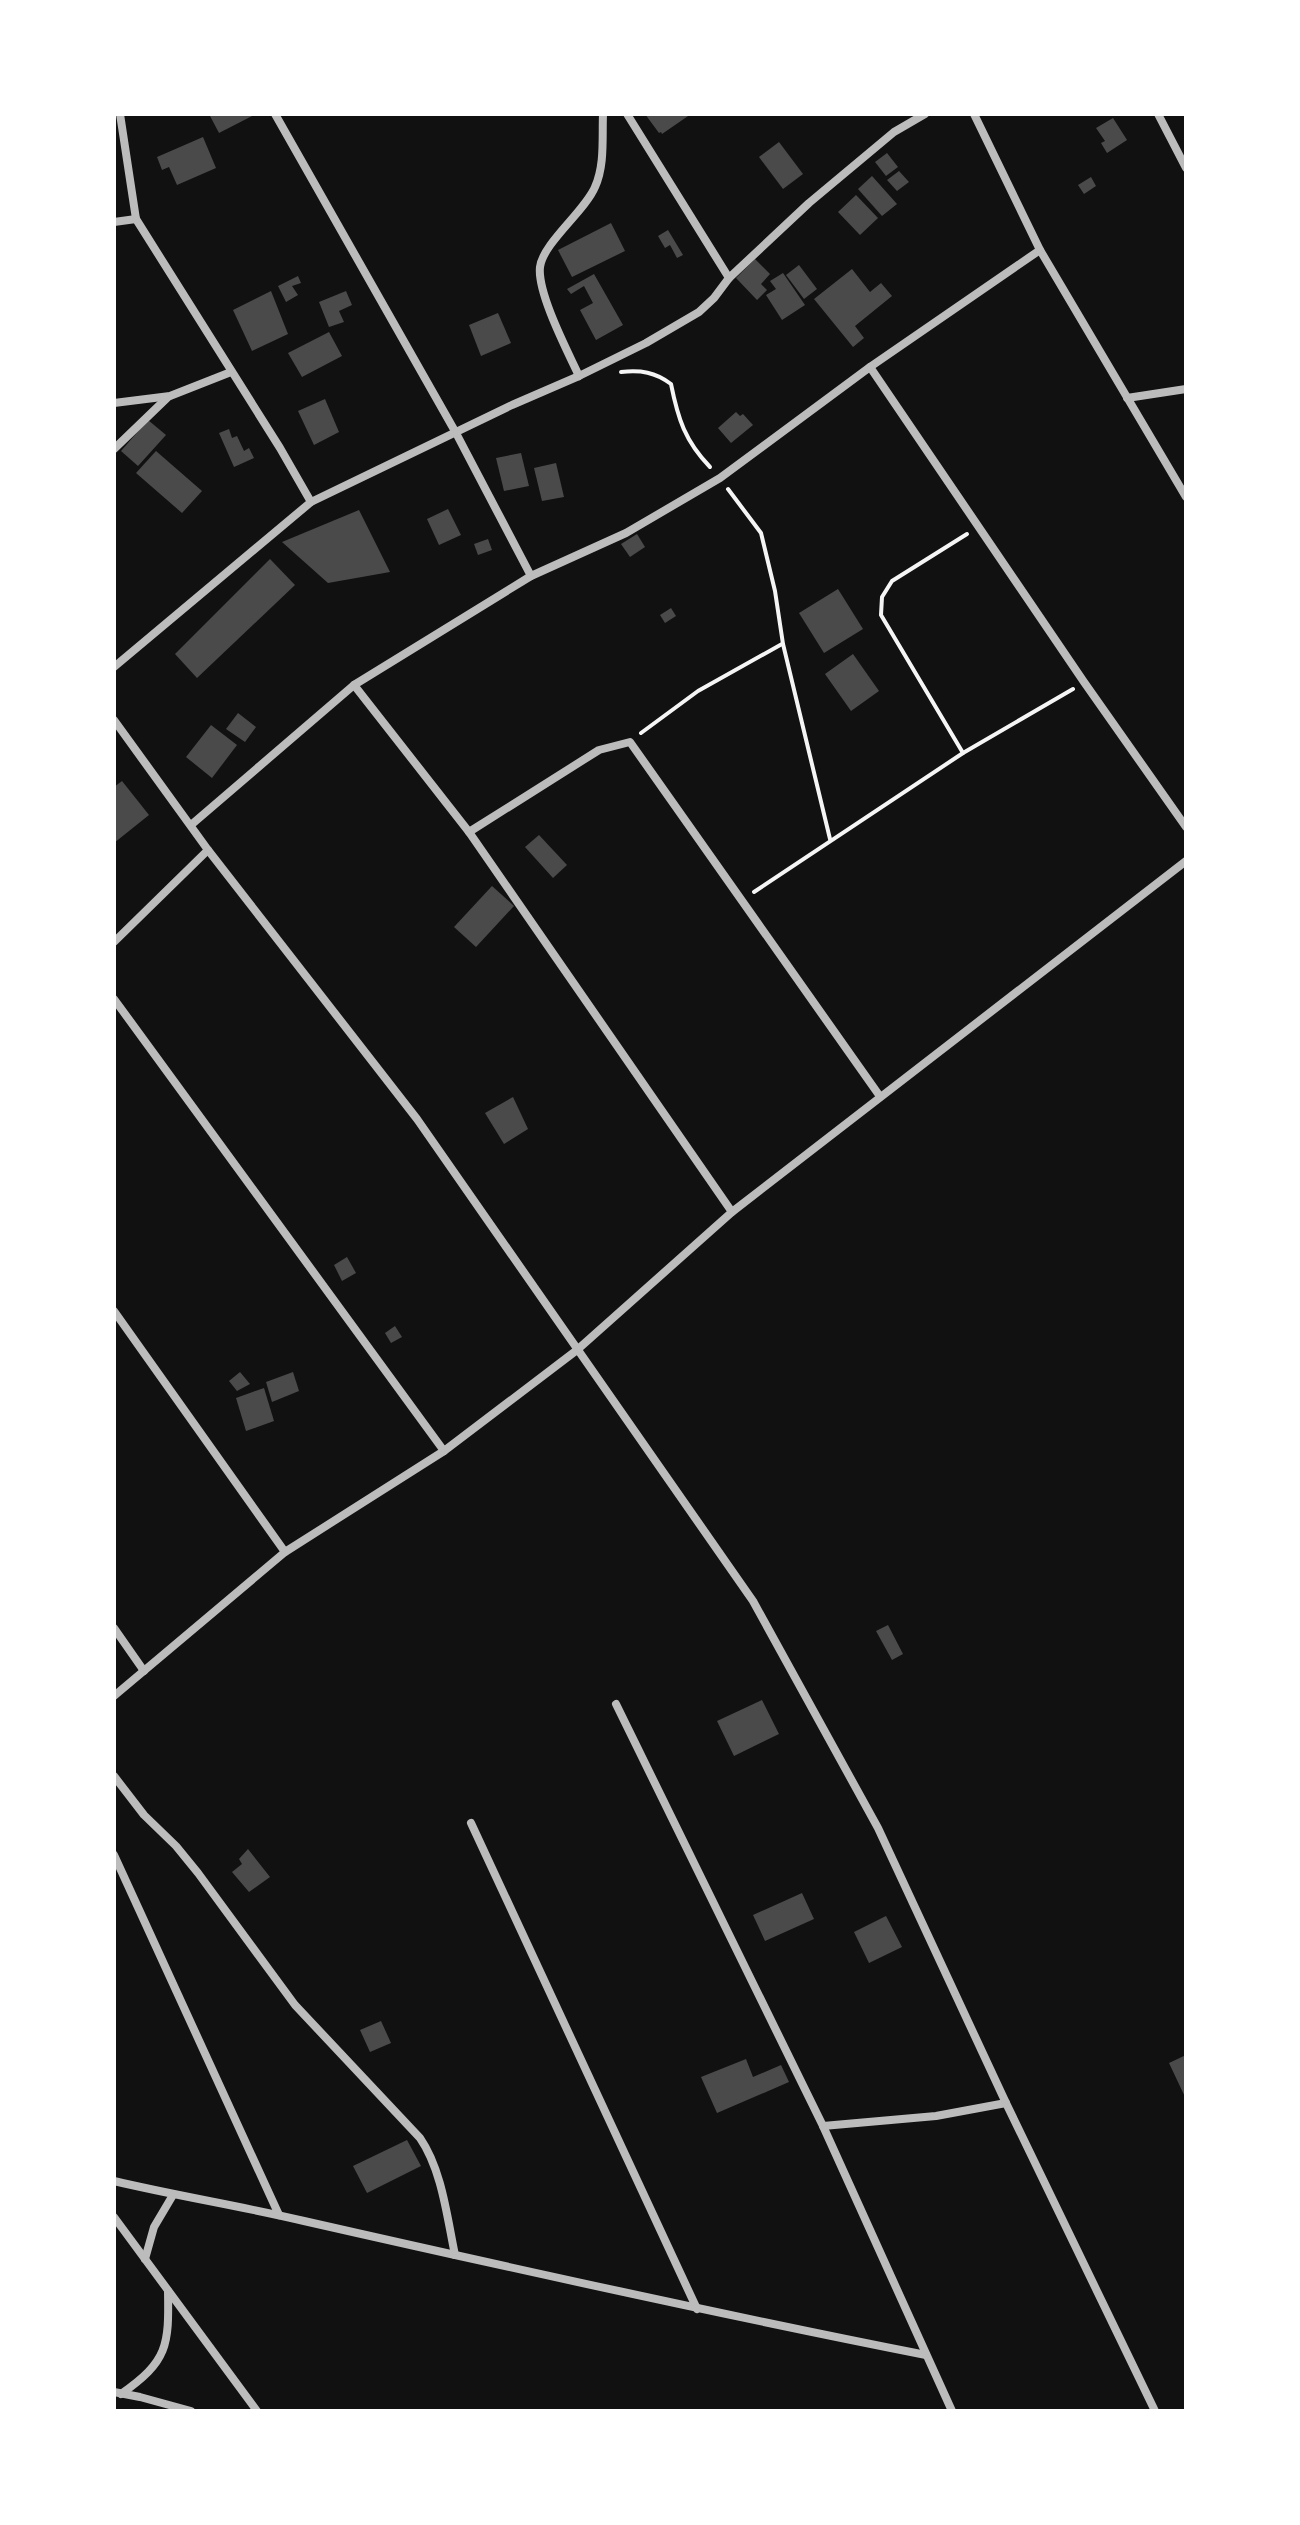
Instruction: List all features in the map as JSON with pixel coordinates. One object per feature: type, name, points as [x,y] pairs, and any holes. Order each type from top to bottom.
[{"type":"street","points":[[120,114],[136,219],[311,502]]},
{"type":"street","points":[[275,114],[456,433],[531,576]]},
{"type":"street","points":[[579,376],[552,318],[540,266],[595,188],[602,159],[603,114]]},
{"type":"street","points":[[627,114],[729,278]]},
{"type":"street","points":[[114,667],[311,502],[579,376],[646,343],[699,312],[729,278],[821,193],[894,132],[925,114]]},
{"type":"street","points":[[974,114],[1040,250],[1186,497]]},
{"type":"street","points":[[1158,114],[1186,168]]},
{"type":"street","points":[[114,222],[136,219]]},
{"type":"street","points":[[191,825],[354,685],[531,576],[626,533],[720,478],[870,367],[1040,250]]},
{"type":"street","points":[[870,367],[1186,827]]},
{"type":"street","points":[[114,403],[170,396],[231,372]]},
{"type":"street","points":[[1127,398],[1186,389]]},
{"type":"street","points":[[114,449],[170,396]]},
{"type":"street","points":[[354,685],[469,832],[732,1212]]},
{"type":"street","points":[[114,720],[208,850],[417,1119],[753,1601],[878,1828],[1006,2103],[1155,2411]]},
{"type":"street","points":[[469,832],[599,750],[630,742],[879,1095]]},
{"type":"street","points":[[114,942],[208,850]]},
{"type":"street","points":[[114,1696],[285,1552],[444,1451],[577,1350],[732,1212],[879,1095],[1186,861]]},
{"type":"street","points":[[114,999],[444,1451]]},
{"type":"street","points":[[114,1311],[285,1552]]},
{"type":"street","points":[[114,1628],[144,1671]]},
{"type":"street","points":[[616,1704],[823,2126],[952,2411]]},
{"type":"street","points":[[114,1776],[144,1815],[198,1873],[295,2005],[420,2138],[442,2196],[455,2255]]},
{"type":"street","points":[[471,1823],[697,2309]]},
{"type":"street","points":[[114,1855],[279,2215]]},
{"type":"street","points":[[823,2126],[936,2116],[1006,2103]]},
{"type":"street","points":[[114,2181],[697,2309],[926,2355]]},
{"type":"street","points":[[145,2259],[154,2227],[173,2195]]},
{"type":"street","points":[[114,2217],[257,2411]]},
{"type":"street","points":[[118,2393],[142,2380],[155,2367],[163,2351],[169,2333],[168,2291]]},
{"type":"street","points":[[118,2393],[191,2411]]},
{"type":"path","points":[[620,372],[657,374],[671,384],[677,418],[694,450],[720,478],[761,533],[775,591],[783,644],[830,839]]},
{"type":"path","points":[[963,753],[881,615],[882,597],[892,581],[980,526]]},
{"type":"path","points":[[630,742],[698,691],[783,644]]},
{"type":"path","points":[[742,900],[963,753],[1084,682]]},
{"type":"building","points":[[209,114],[256,114],[219,133]]},
{"type":"building","points":[[645,114],[691,114],[662,134]]},
{"type":"building","points":[[1113,118],[1127,140],[1107,153],[1101,143],[1105,141],[1096,128]]},
{"type":"building","points":[[203,137],[216,168],[177,185],[169,167],[162,170],[157,157]]},
{"type":"building","points":[[779,142],[803,174],[783,189],[759,157]]},
{"type":"building","points":[[887,153],[898,167],[886,176],[875,162]]},
{"type":"building","points":[[899,171],[909,182],[897,191],[887,180]]},
{"type":"building","points":[[872,176],[897,204],[882,216],[858,189]]},
{"type":"building","points":[[1091,177],[1096,186],[1084,194],[1078,185]]},
{"type":"building","points":[[856,195],[878,218],[860,235],[838,212]]},
{"type":"building","points":[[611,223],[625,251],[572,277],[558,250]]},
{"type":"building","points":[[668,230],[683,255],[677,258],[670,245],[665,248],[658,236]]},
{"type":"building","points":[[755,259],[770,274],[761,284],[767,290],[757,300],[736,278]]},
{"type":"building","points":[[799,265],[817,289],[804,299],[786,275]]},
{"type":"building","points":[[852,269],[870,292],[881,283],[892,296],[855,326],[864,338],[853,347],[814,299]]},
{"type":"building","points":[[783,273],[805,305],[782,320],[766,295],[776,289],[770,281]]},
{"type":"building","points":[[594,274],[623,325],[596,340],[580,310],[593,303],[584,286],[571,294],[567,289]]},
{"type":"building","points":[[298,276],[301,283],[292,286],[298,295],[286,302],[278,286]]},
{"type":"building","points":[[271,291],[288,334],[252,351],[233,310]]},
{"type":"building","points":[[346,291],[352,305],[339,311],[344,322],[329,327],[319,302]]},
{"type":"building","points":[[498,313],[511,343],[481,356],[469,325]]},
{"type":"building","points":[[329,332],[342,356],[302,377],[288,353]]},
{"type":"building","points":[[325,399],[339,432],[314,445],[298,411]]},
{"type":"building","points":[[736,412],[740,416],[743,414],[753,425],[731,443],[718,428]]},
{"type":"building","points":[[148,420],[166,435],[138,466],[121,451]]},
{"type":"building","points":[[229,429],[232,438],[237,436],[244,451],[249,448],[254,458],[234,467],[219,433]]},
{"type":"building","points":[[156,451],[202,491],[182,513],[136,473]]},
{"type":"building","points":[[521,453],[529,486],[504,491],[496,458]]},
{"type":"building","points":[[556,463],[564,497],[542,501],[534,468]]},
{"type":"building","points":[[448,509],[461,535],[439,545],[427,519]]},
{"type":"building","points":[[359,510],[390,572],[328,583],[282,542]]},
{"type":"building","points":[[637,534],[645,547],[630,557],[621,544]]},
{"type":"building","points":[[488,539],[492,550],[478,555],[474,544]]},
{"type":"building","points":[[270,559],[295,585],[197,678],[175,654]]},
{"type":"building","points":[[838,589],[863,629],[824,653],[799,613]]},
{"type":"building","points":[[671,608],[676,616],[665,623],[660,615]]},
{"type":"building","points":[[853,654],[879,691],[851,711],[825,674]]},
{"type":"building","points":[[238,713],[256,727],[245,742],[226,729]]},
{"type":"building","points":[[211,725],[237,745],[212,778],[186,757]]},
{"type":"building","points":[[122,781],[149,815],[114,843],[114,787]]},
{"type":"building","points":[[539,835],[567,865],[553,878],[525,847]]},
{"type":"building","points":[[492,886],[514,906],[476,947],[454,927]]},
{"type":"building","points":[[513,1097],[528,1129],[504,1144],[485,1113]]},
{"type":"building","points":[[347,1257],[356,1273],[342,1281],[334,1265]]},
{"type":"building","points":[[395,1326],[402,1337],[391,1343],[385,1333]]},
{"type":"building","points":[[240,1372],[250,1384],[237,1391],[229,1381]]},
{"type":"building","points":[[293,1372],[299,1391],[272,1402],[266,1382]]},
{"type":"building","points":[[264,1388],[274,1421],[246,1431],[236,1398]]},
{"type":"building","points":[[888,1625],[903,1654],[892,1660],[876,1631]]},
{"type":"building","points":[[762,1700],[779,1734],[734,1756],[717,1721]]},
{"type":"building","points":[[248,1849],[270,1877],[249,1892],[232,1872],[242,1864],[239,1859]]},
{"type":"building","points":[[802,1893],[814,1919],[765,1941],[753,1915]]},
{"type":"building","points":[[886,1916],[902,1947],[869,1963],[854,1932]]},
{"type":"building","points":[[381,2021],[391,2043],[370,2052],[360,2030]]},
{"type":"building","points":[[1186,2055],[1186,2099],[1169,2063]]},
{"type":"building","points":[[746,2059],[753,2077],[781,2065],[789,2082],[717,2113],[701,2077]]},
{"type":"building","points":[[407,2140],[421,2166],[367,2193],[353,2166]]}]
